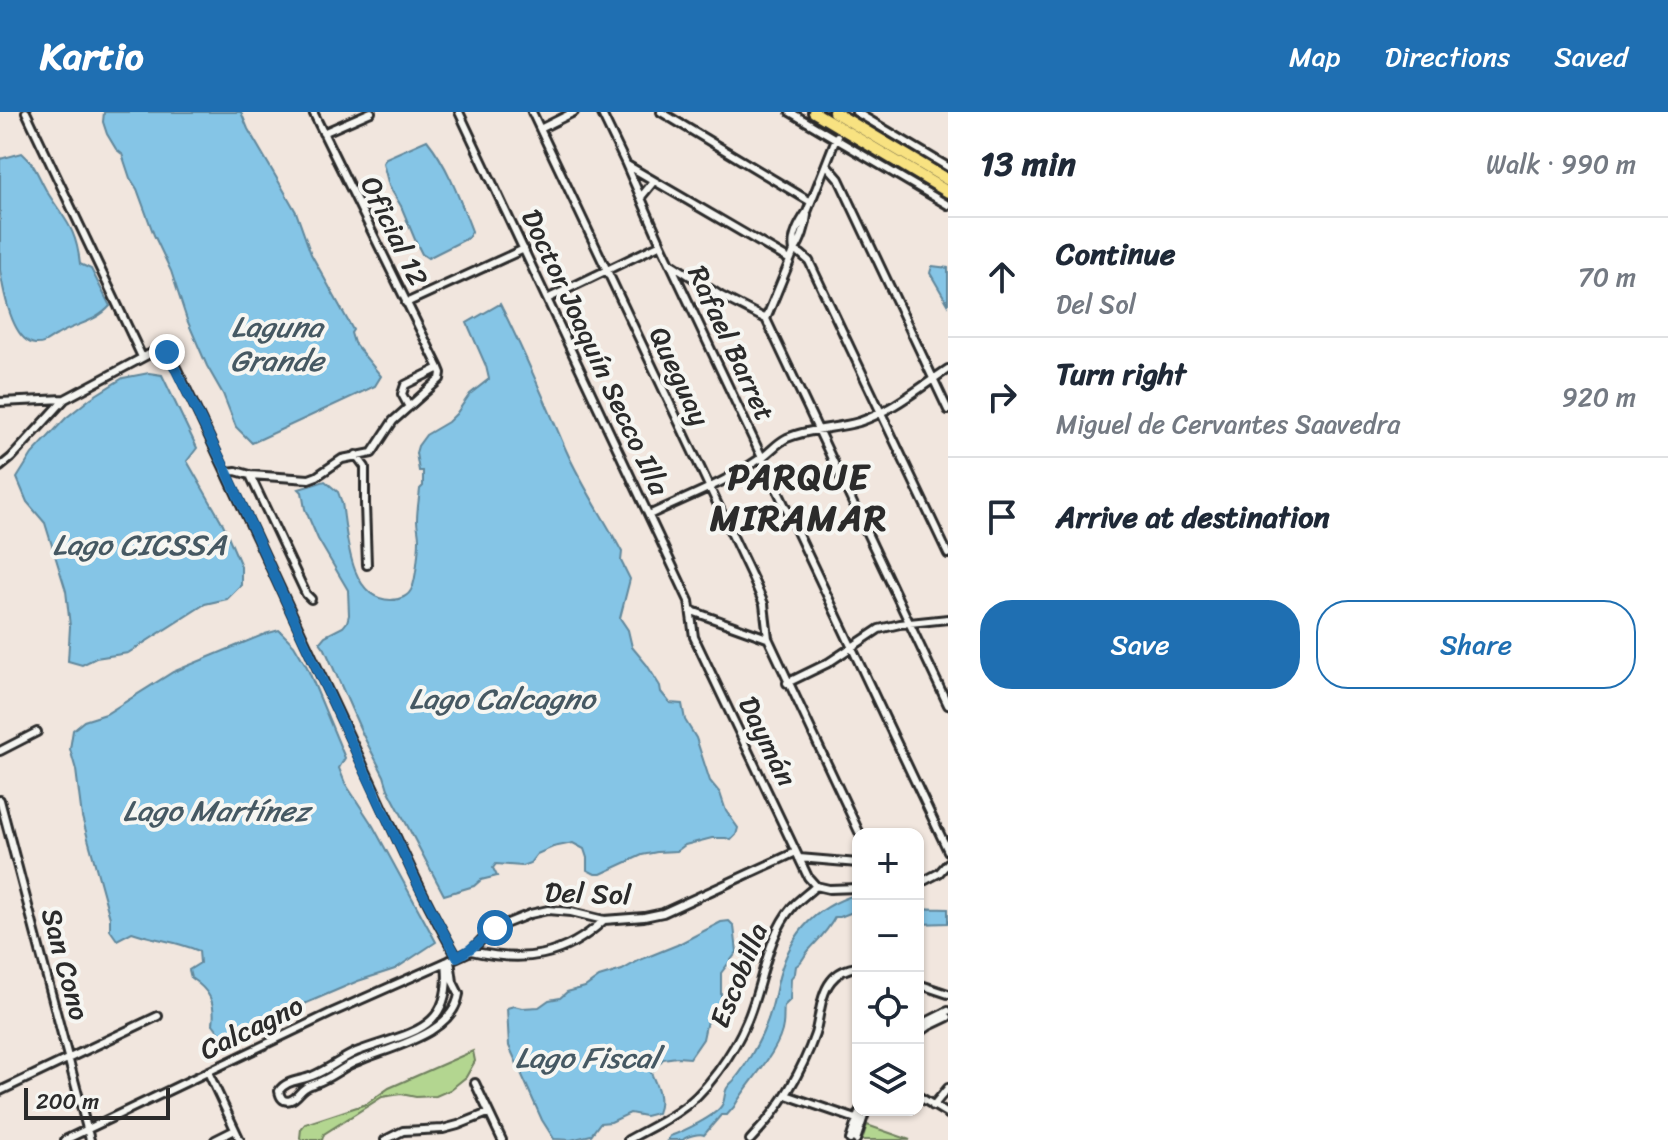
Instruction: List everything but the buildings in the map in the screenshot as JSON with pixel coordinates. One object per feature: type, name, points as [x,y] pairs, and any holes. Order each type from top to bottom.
[{"type":"highway","points":[[814,112],[846,122],[948,180]]},
{"type":"highway","points":[[834,112],[948,192]]},
{"type":"street","points":[[26,112],[142,357]]},
{"type":"street","name":"Oficial 12","points":[[313,112],[439,368]]},
{"type":"street","points":[[323,133],[371,112]]},
{"type":"street","name":"Doctor Joaquín Secco Illa","points":[[459,112],[692,611]]},
{"type":"street","name":"Queguay","points":[[532,112],[764,604],[768,638],[857,828]]},
{"type":"street","points":[[540,129],[574,112]]},
{"type":"street","name":"Rafael Barret","points":[[601,112],[761,459],[948,851]]},
{"type":"street","points":[[661,112],[811,202]]},
{"type":"street","points":[[790,112],[846,122],[948,167]]},
{"type":"street","points":[[766,319],[794,251],[792,244],[801,220],[846,122]]},
{"type":"street","points":[[846,122],[948,205]]},
{"type":"street","points":[[626,164],[790,260]]},
{"type":"street","points":[[826,164],[839,179],[948,410]]},
{"type":"street","points":[[641,197],[654,181]]},
{"type":"street","points":[[547,299],[661,244]]},
{"type":"street","points":[[406,303],[524,249]]},
{"type":"street","points":[[794,251],[809,261],[948,554]]},
{"type":"street","points":[[670,263],[721,296],[766,319],[948,705]]},
{"type":"street","points":[[676,276],[683,271]]},
{"type":"street","points":[[0,467],[65,399],[155,351],[162,350],[170,355],[418,885],[451,960],[453,982],[459,994],[455,1007],[443,1021],[414,1036],[350,1065],[303,1089],[293,1100],[285,1101],[279,1095],[286,1084],[314,1075],[347,1057],[414,1036],[437,1015],[442,1006],[451,960]]},
{"type":"street","points":[[367,565],[365,467],[393,421],[409,407],[440,379],[439,368],[405,385],[402,394],[409,407]]},
{"type":"street","points":[[649,515],[761,459],[772,447],[786,439],[851,424],[880,413],[948,369]]},
{"type":"street","points":[[0,402],[65,399]]},
{"type":"street","points":[[227,472],[309,479],[342,459],[372,453]]},
{"type":"street","points":[[356,455],[365,467]]},
{"type":"street","points":[[250,475],[311,599]]},
{"type":"street","points":[[257,491],[267,476]]},
{"type":"street","points":[[692,611],[768,638]]},
{"type":"street","name":"Daymán","points":[[692,611],[694,637],[808,877],[816,886]]},
{"type":"street","points":[[787,683],[828,663],[879,629],[948,619]]},
{"type":"street","points":[[0,751],[37,732]]},
{"type":"street","name":"San Cono","points":[[0,800],[90,1140]]},
{"type":"street","points":[[798,855],[852,862]]},
{"type":"street","name":"Del Sol","points":[[471,951],[495,928],[530,914],[548,910],[604,920],[644,917],[672,910],[798,855]]},
{"type":"street","points":[[924,881],[939,873],[948,863]]},
{"type":"street","points":[[816,886],[852,888]]},
{"type":"street","name":"Escobilla","points":[[628,1140],[688,1104],[720,1068],[746,1023],[786,915],[816,886]]},
{"type":"street","points":[[471,951],[509,957],[550,953],[566,948],[604,920]]},
{"type":"street","name":"Calcagno","points":[[65,1140],[333,1012],[471,951]]},
{"type":"street","points":[[750,1140],[797,1076],[833,978],[841,971],[852,968]]},
{"type":"street","points":[[924,986],[948,994]]},
{"type":"street","points":[[924,1024],[948,1014]]},
{"type":"street","points":[[924,1030],[948,1014]]},
{"type":"street","points":[[0,1091],[158,1016]]},
{"type":"street","points":[[347,1057],[350,1065]]},
{"type":"street","points":[[208,1072],[240,1140]]},
{"type":"street","points":[[475,1083],[502,1140]]},
{"type":"street","points":[[933,1106],[948,1088]]},
{"type":"street","points":[[786,1095],[860,1120]]},
{"type":"street","points":[[924,1100],[948,1114]]},
{"type":"street","points":[[385,1140],[403,1131],[443,1129],[488,1113]]},
{"type":"street","points":[[856,1140],[860,1116]]},
{"type":"street","points":[[850,1140],[862,1116]]},
{"type":"street","points":[[215,1140],[235,1130]]},
{"type":"green space","points":[[473,1051],[475,1061],[466,1077],[450,1090],[436,1096],[401,1094],[382,1097],[324,1134],[322,1140],[300,1138],[305,1124],[366,1104],[389,1088]]},
{"type":"green space","points":[[867,1125],[910,1140],[862,1140]]},
{"type":"water","name":"Laguna Grande","points":[[104,112],[241,112],[296,212],[311,254],[353,330],[354,343],[381,376],[375,386],[252,443],[236,427],[187,320],[171,271],[122,154],[107,134]]},
{"type":"water","points":[[427,140],[447,172],[472,231],[468,238],[428,258],[422,254],[389,186],[383,163],[386,158]]},
{"type":"water","points":[[22,153],[68,224],[76,241],[80,264],[91,269],[110,306],[92,319],[38,344],[27,341],[20,334],[6,301],[0,270],[0,159]]},
{"type":"water","points":[[932,266],[948,268],[948,304],[930,273]]},
{"type":"water","name":"Lago Calcagno","points":[[500,304],[572,463],[622,552],[621,561],[630,579],[620,618],[628,630],[632,647],[670,703],[682,704],[685,720],[696,738],[710,781],[720,793],[726,811],[738,828],[731,840],[712,838],[685,845],[677,851],[642,855],[601,874],[587,870],[584,849],[573,843],[553,847],[522,866],[496,864],[493,868],[497,876],[444,895],[388,789],[320,642],[347,622],[348,590],[318,539],[299,489],[325,481],[338,492],[353,564],[366,589],[377,597],[391,600],[409,593],[417,564],[417,512],[423,486],[423,471],[419,471],[416,453],[418,446],[426,435],[448,422],[470,394],[489,379],[467,323]]},
{"type":"water","name":"Lago CICSSA","points":[[149,373],[162,375],[197,448],[187,461],[223,524],[241,566],[241,585],[227,599],[205,604],[128,653],[96,658],[82,665],[68,661],[70,626],[66,591],[45,523],[27,502],[17,478],[32,454],[66,418],[91,398],[123,378]]},
{"type":"water","name":"Lago Martínez","points":[[279,630],[294,645],[307,667],[345,758],[339,768],[345,783],[373,826],[436,942],[395,969],[302,1005],[248,1037],[225,1040],[213,1024],[210,997],[191,978],[189,970],[200,963],[199,951],[132,932],[117,940],[110,930],[110,918],[82,817],[70,749],[73,730],[84,721],[106,714],[173,672]]},
{"type":"water","points":[[852,896],[852,912],[835,917],[796,966],[791,978],[790,1000],[784,1006],[781,1035],[734,1107],[727,1115],[721,1115],[704,1135],[668,1140],[670,1136],[706,1119],[722,1105],[727,1088],[761,1037],[782,968],[795,939],[815,916]]},
{"type":"water","points":[[924,908],[948,909],[948,923],[924,924]]},
{"type":"water","name":"Lago Fiscal","points":[[729,921],[734,926],[737,952],[721,973],[721,1005],[708,1016],[703,1039],[690,1058],[663,1059],[651,1073],[659,1098],[657,1113],[645,1116],[630,1113],[611,1122],[600,1123],[591,1135],[571,1140],[554,1139],[542,1120],[509,1046],[507,1008],[539,1007],[567,992],[585,987],[599,977],[622,970],[721,922]]},
{"type":"district","name":"PARQUE MIRAMAR","points":[[799,496]]},
{"type":"route","points":[[167,352],[227,472],[418,885],[457,957],[471,951],[495,928]]}]
